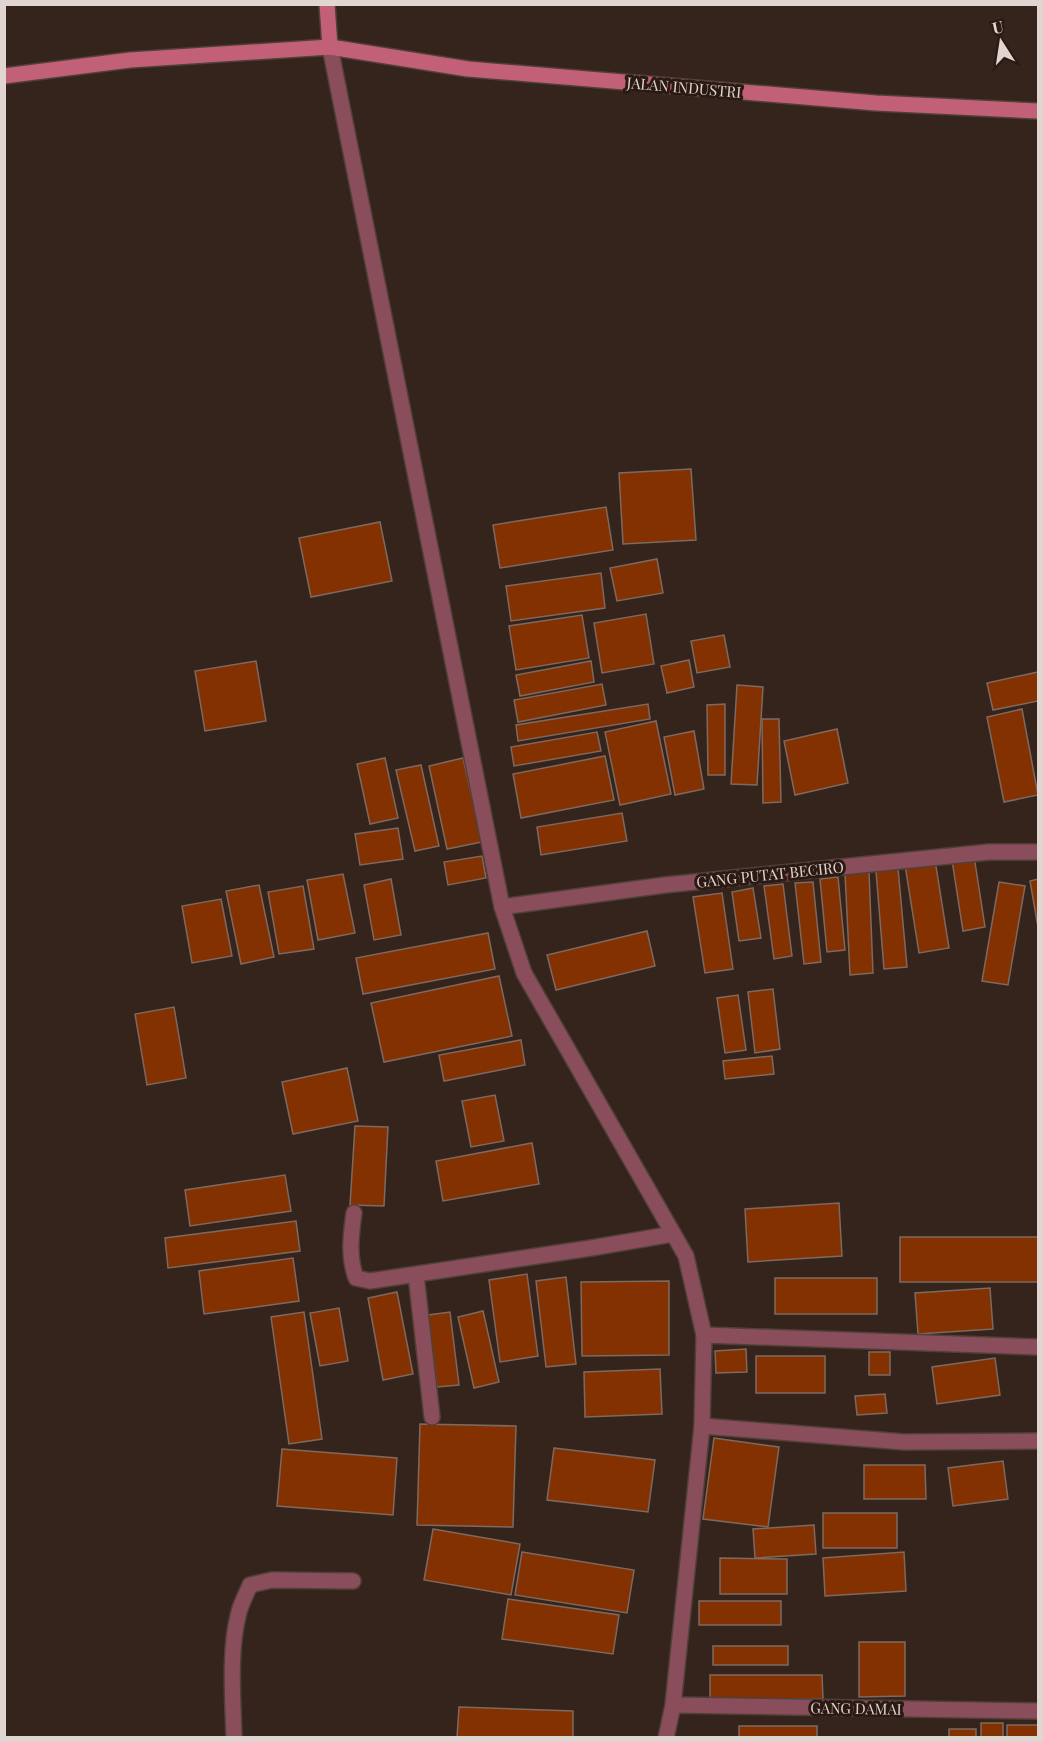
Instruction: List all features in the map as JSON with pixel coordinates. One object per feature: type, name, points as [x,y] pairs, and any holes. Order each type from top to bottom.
[{"type":"street","points":[[327,4],[330,47],[502,907],[524,973],[686,1256],[704,1335],[702,1426],[673,1705],[666,1737]]},
{"type":"street","name":"JALAN INDUSTRI","points":[[4,76],[130,60],[330,47],[468,69],[876,103],[1038,111]]},
{"type":"street","name":"GANG PUTAT BECIRO","points":[[502,907],[677,884],[989,852],[1038,852]]},
{"type":"street","points":[[354,1213],[350,1248],[353,1269],[356,1278],[370,1281],[673,1234]]},
{"type":"street","points":[[416,1275],[432,1417]]},
{"type":"street","points":[[704,1335],[1038,1347]]},
{"type":"street","points":[[702,1426],[904,1442],[1038,1441]]},
{"type":"street","points":[[234,1737],[235,1634],[238,1614],[250,1585],[272,1580],[353,1581]]},
{"type":"street","name":"GANG DAMAI","points":[[673,1705],[1038,1711]]},
{"type":"building","points":[[691,469],[696,540],[623,544],[619,473]]},
{"type":"building","points":[[606,507],[613,550],[500,568],[493,525]]},
{"type":"building","points":[[380,522],[392,581],[311,597],[299,538]]},
{"type":"building","points":[[657,559],[663,593],[617,601],[610,568]]},
{"type":"building","points":[[601,573],[605,608],[511,621],[506,586]]},
{"type":"building","points":[[646,614],[654,664],[602,673],[594,623]]},
{"type":"building","points":[[582,615],[589,658],[516,670],[509,626]]},
{"type":"building","points":[[724,635],[730,667],[697,673],[691,641]]},
{"type":"building","points":[[689,660],[694,687],[667,693],[661,666]]},
{"type":"building","points":[[256,661],[266,721],[205,731],[195,671]]},
{"type":"building","points":[[591,661],[594,682],[520,696],[516,675]]},
{"type":"building","points":[[1038,672],[1038,701],[993,710],[987,683]]},
{"type":"building","points":[[602,684],[606,705],[518,722],[514,700]]},
{"type":"building","points":[[737,685],[763,687],[757,785],[731,784]]},
{"type":"building","points":[[648,704],[650,719],[518,741],[516,725]]},
{"type":"building","points":[[725,704],[725,775],[708,775],[707,705]]},
{"type":"building","points":[[1022,709],[1038,795],[1004,802],[987,717]]},
{"type":"building","points":[[762,719],[779,719],[781,802],[763,803]]},
{"type":"building","points":[[656,721],[671,794],[620,805],[605,732]]},
{"type":"building","points":[[837,729],[848,783],[795,795],[784,741]]},
{"type":"building","points":[[694,731],[704,789],[675,795],[664,737]]},
{"type":"building","points":[[597,732],[601,751],[514,766],[511,747]]},
{"type":"building","points":[[605,756],[614,800],[521,818],[513,774]]},
{"type":"building","points":[[385,758],[398,818],[370,824],[357,764]]},
{"type":"building","points":[[463,758],[482,842],[447,849],[429,766]]},
{"type":"building","points":[[421,765],[439,846],[415,851],[396,770]]},
{"type":"building","points":[[622,813],[627,841],[541,855],[537,827]]},
{"type":"building","points":[[398,828],[403,859],[360,865],[355,834]]},
{"type":"building","points":[[482,856],[486,878],[448,885],[444,862]]},
{"type":"building","points":[[974,856],[985,927],[963,931],[952,860]]},
{"type":"building","points":[[935,860],[949,948],[919,953],[905,865]]},
{"type":"building","points":[[898,868],[907,967],[884,969],[876,871]]},
{"type":"building","points":[[869,872],[873,973],[850,975],[845,873]]},
{"type":"building","points":[[343,874],[355,933],[318,940],[307,880]]},
{"type":"building","points":[[838,877],[845,950],[827,952],[820,879]]},
{"type":"building","points":[[391,879],[401,935],[374,940],[364,885]]},
{"type":"building","points":[[1038,879],[1038,927],[1030,881]]},
{"type":"building","points":[[813,882],[821,962],[804,964],[795,883]]},
{"type":"building","points":[[999,882],[1025,886],[1008,985],[982,981]]},
{"type":"building","points":[[783,884],[792,956],[774,959],[764,886]]},
{"type":"building","points":[[259,885],[274,957],[241,964],[226,891]]},
{"type":"building","points":[[303,886],[314,949],[279,954],[268,892]]},
{"type":"building","points":[[753,888],[761,938],[739,941],[732,892]]},
{"type":"building","points":[[722,893],[733,969],[705,973],[693,897]]},
{"type":"building","points":[[221,899],[232,956],[192,963],[182,906]]},
{"type":"building","points":[[647,931],[655,966],[556,990],[547,955]]},
{"type":"building","points":[[488,933],[495,969],[363,994],[356,958]]},
{"type":"building","points":[[499,976],[512,1036],[384,1062],[371,1003]]},
{"type":"building","points":[[773,989],[780,1049],[755,1053],[748,992]]},
{"type":"building","points":[[738,995],[746,1050],[725,1053],[717,998]]},
{"type":"building","points":[[174,1007],[186,1078],[147,1085],[135,1014]]},
{"type":"building","points":[[521,1040],[525,1065],[444,1081],[439,1055]]},
{"type":"building","points":[[772,1056],[774,1074],[725,1079],[723,1061]]},
{"type":"building","points":[[347,1068],[358,1121],[293,1134],[282,1082]]},
{"type":"building","points":[[495,1095],[504,1141],[471,1147],[462,1101]]},
{"type":"building","points":[[355,1126],[388,1127],[384,1206],[350,1205]]},
{"type":"building","points":[[532,1143],[539,1184],[443,1201],[436,1161]]},
{"type":"building","points":[[285,1175],[291,1211],[190,1226],[185,1190]]},
{"type":"building","points":[[839,1203],[842,1256],[748,1262],[745,1209]]},
{"type":"building","points":[[296,1221],[300,1251],[168,1268],[165,1238]]},
{"type":"building","points":[[900,1237],[1038,1237],[1038,1282],[900,1282]]},
{"type":"building","points":[[293,1258],[299,1301],[204,1314],[199,1271]]},
{"type":"building","points":[[527,1274],[538,1356],[500,1362],[489,1280]]},
{"type":"building","points":[[566,1277],[576,1364],[546,1367],[536,1281]]},
{"type":"building","points":[[775,1278],[877,1278],[877,1314],[775,1314]]},
{"type":"building","points":[[669,1281],[669,1355],[582,1356],[581,1282]]},
{"type":"building","points":[[990,1288],[993,1329],[918,1334],[915,1293]]},
{"type":"building","points":[[397,1292],[413,1374],[383,1380],[368,1298]]},
{"type":"building","points":[[339,1308],[348,1361],[320,1366],[310,1313]]},
{"type":"building","points":[[483,1311],[499,1382],[474,1388],[458,1317]]},
{"type":"building","points":[[304,1312],[322,1439],[289,1444],[271,1317]]},
{"type":"building","points":[[450,1312],[459,1385],[437,1387],[428,1315]]},
{"type":"building","points":[[746,1349],[747,1372],[716,1373],[715,1351]]},
{"type":"building","points":[[869,1352],[890,1352],[890,1375],[869,1375]]},
{"type":"building","points":[[756,1356],[825,1356],[825,1393],[756,1393]]},
{"type":"building","points":[[995,1358],[1000,1395],[937,1404],[932,1367]]},
{"type":"building","points":[[660,1369],[662,1414],[585,1417],[584,1372]]},
{"type":"building","points":[[885,1394],[887,1413],[857,1415],[855,1396]]},
{"type":"building","points":[[420,1424],[516,1426],[513,1527],[417,1525]]},
{"type":"building","points":[[714,1438],[779,1447],[768,1527],[703,1519]]},
{"type":"building","points":[[554,1448],[655,1460],[648,1512],[547,1500]]},
{"type":"building","points":[[282,1449],[397,1458],[393,1515],[277,1506]]},
{"type":"building","points":[[1003,1461],[1008,1499],[953,1506],[948,1468]]},
{"type":"building","points":[[864,1465],[925,1465],[926,1499],[864,1499]]},
{"type":"building","points":[[823,1513],[897,1513],[897,1548],[823,1548]]},
{"type":"building","points":[[814,1525],[816,1554],[755,1558],[753,1529]]},
{"type":"building","points":[[433,1529],[520,1544],[511,1595],[424,1580]]},
{"type":"building","points":[[522,1552],[634,1570],[627,1613],[515,1595]]},
{"type":"building","points":[[904,1552],[906,1591],[825,1596],[823,1558]]},
{"type":"building","points":[[720,1558],[787,1559],[787,1594],[720,1594]]},
{"type":"building","points":[[508,1599],[619,1615],[613,1654],[502,1639]]},
{"type":"building","points":[[699,1601],[781,1601],[781,1625],[699,1625]]},
{"type":"building","points":[[859,1642],[905,1642],[905,1696],[859,1697]]},
{"type":"building","points":[[713,1646],[788,1646],[788,1665],[713,1665]]},
{"type":"building","points":[[710,1675],[822,1675],[823,1699],[710,1699]]},
{"type":"building","points":[[459,1707],[573,1711],[573,1738],[457,1738]]},
{"type":"building","points":[[981,1723],[1003,1723],[1003,1738],[981,1738]]},
{"type":"building","points":[[1007,1725],[1038,1725],[1038,1738],[1007,1738]]},
{"type":"building","points":[[739,1726],[817,1726],[817,1738],[739,1738]]},
{"type":"building","points":[[949,1729],[976,1729],[976,1738],[949,1738]]}]
